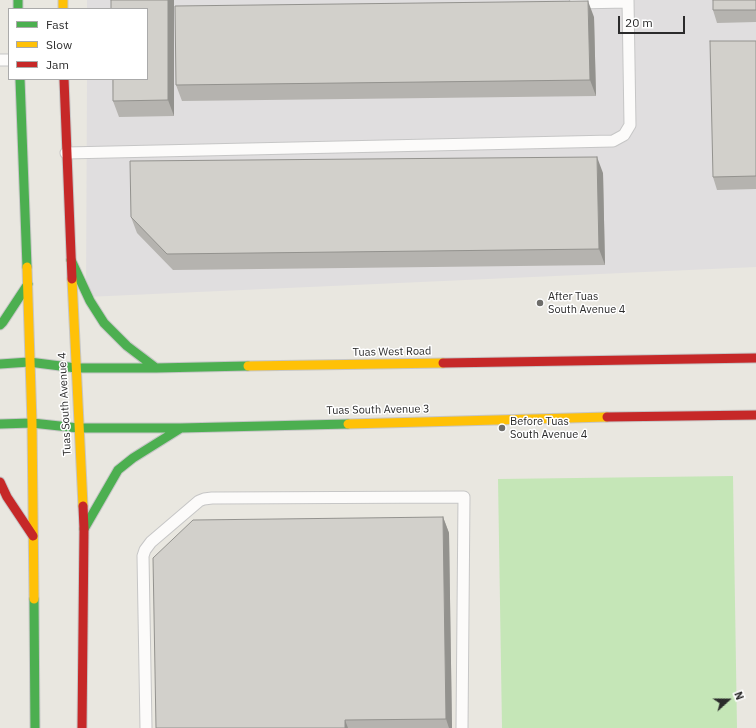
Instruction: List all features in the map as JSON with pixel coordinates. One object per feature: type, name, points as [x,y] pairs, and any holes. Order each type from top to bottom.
[{"type":"main road","points":[[20,80],[32,423],[35,728]]},
{"type":"main road","name":"Tuas South Avenue 4","points":[[64,80],[78,428],[84,529],[82,728]]},
{"type":"main road","points":[[71,260],[90,301],[104,323],[127,346],[156,368]]},
{"type":"main road","points":[[0,325],[28,284]]},
{"type":"main road","name":"Tuas West Road","points":[[29,362],[76,368],[156,368],[756,358]]},
{"type":"main road","points":[[0,364],[29,362]]},
{"type":"main road","name":"Tuas South Avenue 3","points":[[0,424],[32,423],[78,428],[181,428],[612,417],[756,415]]},
{"type":"main road","points":[[84,529],[118,470],[133,458],[181,428]]},
{"type":"main road","points":[[0,482],[7,497],[33,536]]},
{"type":"lane","points":[[66,153],[613,141],[624,135],[630,125],[628,1],[565,4]]},
{"type":"lane","points":[[146,728],[143,556],[145,550],[151,542],[199,501],[212,498],[464,497],[462,728]]},
{"type":"shaded area","points":[[87,0],[756,0],[756,267],[86,297],[87,80],[148,80],[148,8],[87,8]]},
{"type":"green space","points":[[733,476],[737,728],[502,728],[498,479]]},
{"type":"building","points":[[111,0],[168,0],[168,100],[113,101],[113,80],[148,80],[148,8],[111,8]]},
{"type":"building","points":[[713,0],[756,0],[756,10],[713,10]]},
{"type":"building","points":[[588,1],[590,80],[176,85],[175,6]]},
{"type":"building","points":[[710,41],[756,41],[756,176],[713,177]]},
{"type":"building","points":[[597,157],[599,249],[167,254],[131,217],[130,161]]},
{"type":"building","points":[[443,517],[446,719],[345,720],[345,728],[156,728],[153,558],[193,520]]},
{"type":"traffic: fast","points":[[18,0],[18,8]]},
{"type":"traffic: fast","points":[[20,80],[27,267]]},
{"type":"traffic: fast","points":[[71,260],[90,301],[104,323],[127,346],[156,368]]},
{"type":"traffic: fast","points":[[0,325],[28,284]]},
{"type":"traffic: fast","points":[[0,364],[29,362],[76,368],[248,366]]},
{"type":"traffic: fast","points":[[0,424],[32,423],[78,428],[181,428],[348,424]]},
{"type":"traffic: fast","points":[[84,529],[118,470],[133,458],[181,428]]},
{"type":"traffic: fast","points":[[34,599],[35,728]]},
{"type":"traffic: slow","points":[[63,0],[63,8]]},
{"type":"traffic: slow","points":[[27,267],[32,423],[34,599]]},
{"type":"traffic: slow","points":[[72,279],[83,506]]},
{"type":"traffic: slow","points":[[248,366],[443,363]]},
{"type":"traffic: slow","points":[[348,424],[607,417]]},
{"type":"traffic: jam","points":[[64,80],[72,279]]},
{"type":"traffic: jam","points":[[443,363],[756,358]]},
{"type":"traffic: jam","points":[[607,417],[756,415]]},
{"type":"traffic: jam","points":[[0,482],[7,497],[33,536]]},
{"type":"traffic: jam","points":[[82,728],[83,506]]},
{"type":"place","name":"After Tuas South Avenue 4","points":[[540,303]]},
{"type":"place","name":"Before Tuas South Avenue 4","points":[[502,428]]}]
